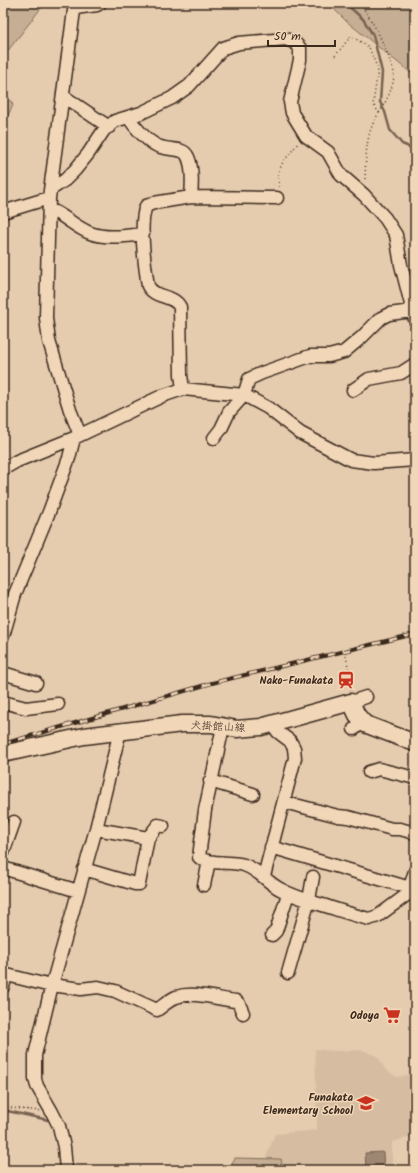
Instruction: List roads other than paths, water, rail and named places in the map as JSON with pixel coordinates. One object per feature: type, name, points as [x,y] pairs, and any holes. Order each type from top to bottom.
[{"type":"main road","name":"犬掛館山線","points":[[3,754],[84,736],[191,723],[211,724],[237,729],[261,727],[358,699],[358,725],[372,727],[415,743]]},
{"type":"street","points":[[3,636],[15,594],[51,506],[77,436],[48,334],[46,318],[49,199],[75,5],[97,5],[100,3]]},
{"type":"street","points":[[3,212],[49,199],[75,170],[108,127],[115,121],[141,113],[172,98],[189,86],[223,48],[238,43],[286,38],[300,48],[300,60],[290,102],[292,113],[306,136],[328,152],[341,175],[364,195],[385,218],[396,235],[414,315],[389,314],[381,318],[344,352],[329,356],[310,356],[249,379],[244,395],[229,412],[214,438]]},
{"type":"street","points":[[63,96],[108,127]]},
{"type":"street","points":[[128,117],[154,144],[162,148],[181,150],[190,158],[191,197]]},
{"type":"street","points":[[183,390],[181,374],[180,307],[174,300],[154,293],[148,286],[143,234],[143,216],[146,206],[154,203],[191,197],[277,198]]},
{"type":"street","points":[[49,199],[60,213],[92,233],[117,237],[143,234]]},
{"type":"street","points":[[353,390],[369,379],[401,373],[415,364]]},
{"type":"street","points":[[3,470],[17,461],[77,436],[162,396],[183,390],[244,395],[268,408],[300,433],[351,460],[374,463],[415,460]]},
{"type":"street","points":[[3,673],[36,683]]},
{"type":"street","points":[[3,702],[26,708],[58,704]]},
{"type":"street","points":[[264,876],[296,758],[294,748],[290,741],[278,732],[273,723]]},
{"type":"street","points":[[223,727],[210,781],[200,857],[209,861],[228,862],[243,865],[264,876],[270,884],[288,894],[369,919],[378,916],[408,894],[415,871]]},
{"type":"street","points":[[66,1170],[64,1147],[59,1126],[37,1086],[35,1079],[35,1056],[52,986],[96,829],[120,731]]},
{"type":"street","points":[[369,772],[379,769],[415,778]]},
{"type":"street","points":[[210,781],[252,794]]},
{"type":"street","points":[[284,802],[392,829],[400,829],[415,833]]},
{"type":"street","points":[[3,853],[14,822]]},
{"type":"street","points":[[84,869],[139,884],[148,838],[158,825],[163,826]]},
{"type":"street","points":[[96,829],[148,838]]},
{"type":"street","points":[[271,847],[410,888]]},
{"type":"street","points":[[204,886],[209,861]]},
{"type":"street","points":[[3,868],[78,891]]},
{"type":"street","points":[[288,973],[314,877]]},
{"type":"street","points":[[272,935],[276,931],[288,894]]},
{"type":"street","points":[[3,987],[5,974],[52,986],[82,989],[98,987],[115,991],[157,1010],[174,998],[183,996],[207,997],[236,1001],[243,1013]]},
{"type":"waterway","points":[[345,3],[363,19],[373,35],[382,72],[380,102],[385,112],[390,130],[402,144],[407,146],[415,153]]},
{"type":"waterway","points":[[3,1110],[48,1120]]},
{"type":"railway","points":[[3,744],[212,683],[415,634]]},
{"type":"place","name":"Nako-Funakata","points":[[346,680]]},
{"type":"place","name":"Odoya","points":[[392,1015]]},
{"type":"place","name":"Funakata Elementary School","points":[[366,1103]]}]
